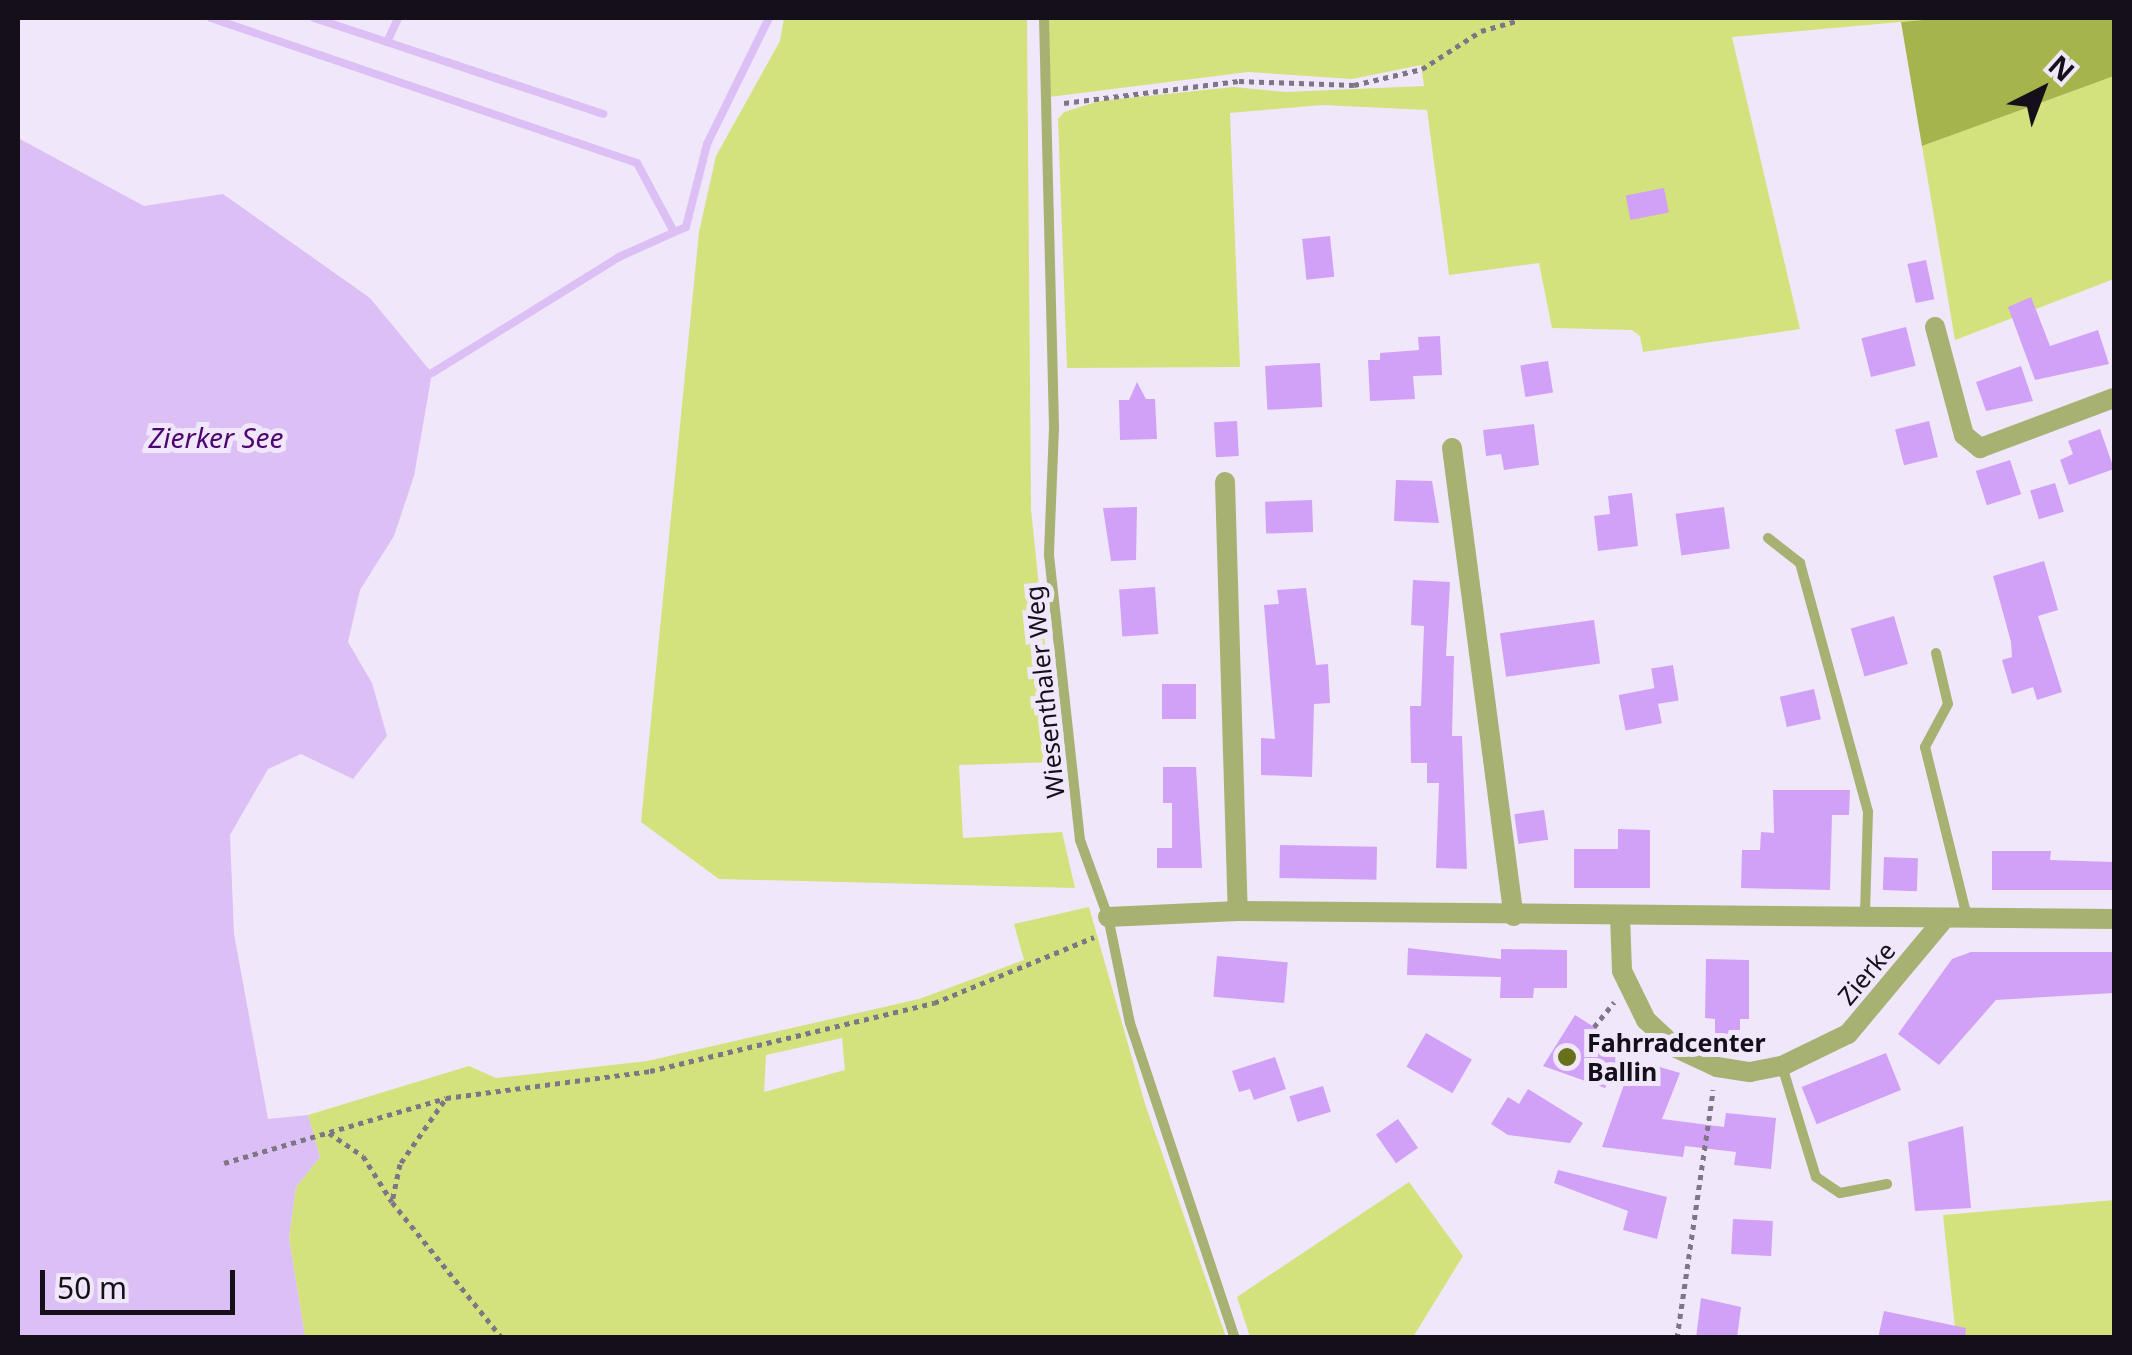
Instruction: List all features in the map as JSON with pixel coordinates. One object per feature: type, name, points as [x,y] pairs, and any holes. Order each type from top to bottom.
[{"type":"street","points":[[1935,327],[1964,434],[1980,448],[2114,398]]},
{"type":"street","points":[[1452,448],[1514,916]]},
{"type":"street","points":[[1225,482],[1238,911]]},
{"type":"street","name":"Zierke","points":[[1108,917],[1238,911],[2114,918]]},
{"type":"street","points":[[1620,916],[1628,990]]},
{"type":"street","name":"Zierke","points":[[1628,990],[1676,1048],[1716,1067],[1750,1072],[1782,1066],[1848,1034],[1944,918]]},
{"type":"lane","name":"Wiesenthaler Weg","points":[[1044,18],[1054,428],[1049,555],[1080,840],[1108,917],[1130,1024],[1236,1338]]},
{"type":"lane","points":[[1768,538],[1800,564],[1868,812],[1865,918]]},
{"type":"lane","points":[[1936,654],[1948,704],[1925,747],[1967,918]]},
{"type":"lane","points":[[1782,1066],[1816,1177],[1840,1192],[1887,1184]]},
{"type":"path","points":[[1046,106],[1239,82],[1354,85],[1422,70],[1481,31],[1517,21]]},
{"type":"path","points":[[224,1163],[446,1098],[650,1072],[934,1003],[1081,942]]},
{"type":"path","points":[[1594,1027],[1628,990]]},
{"type":"path","points":[[1677,1338],[1716,1067]]},
{"type":"path","points":[[392,1202],[400,1164],[446,1098]]},
{"type":"path","points":[[329,1133],[363,1156],[392,1202],[502,1338]]},
{"type":"green space","points":[[784,18],[1027,18],[1031,509],[1057,762],[959,765],[963,838],[1062,832],[1075,888],[719,879],[641,822],[699,232],[716,156],[780,41]]},
{"type":"green space","points":[[1048,18],[1945,18],[1732,37],[1800,329],[1643,352],[1640,336],[1632,330],[1552,328],[1539,263],[1449,275],[1427,110],[1322,105],[1230,113],[1240,367],[1067,368],[1058,119],[1064,112],[1099,101],[1234,87],[1285,92],[1424,86],[1421,65],[1352,79],[1248,72],[1049,97]]},
{"type":"green space","points":[[1945,18],[2114,18],[2114,76],[1922,146],[1901,22]]},
{"type":"green space","points":[[2114,76],[2114,279],[1955,340],[1922,146]]},
{"type":"green space","points":[[1089,907],[1145,1104],[1226,1337],[305,1337],[289,1238],[296,1187],[320,1157],[308,1115],[469,1066],[496,1078],[647,1061],[919,999],[1024,960],[1014,924]],"holes":[[[842,1038],[845,1070],[764,1092],[766,1055]]]},
{"type":"green space","points":[[1409,1182],[1463,1256],[1413,1337],[1250,1337],[1237,1297]]},
{"type":"green space","points":[[2114,1200],[2114,1337],[1956,1337],[1943,1215]]},
{"type":"water","name":"Zierker See","points":[[18,138],[144,206],[223,194],[370,298],[432,373],[414,476],[394,536],[360,590],[348,642],[372,683],[387,736],[353,779],[301,754],[268,769],[230,835],[234,934],[268,1119],[308,1115],[320,1157],[296,1187],[289,1238],[305,1337],[18,1337]]},
{"type":"building","points":[[1664,188],[1669,213],[1630,220],[1626,195]]},
{"type":"building","points":[[1330,236],[1334,277],[1306,280],[1302,239]]},
{"type":"building","points":[[1926,260],[1934,299],[1916,303],[1907,264]]},
{"type":"building","points":[[2031,297],[2050,346],[2098,330],[2109,364],[2035,380],[2008,307]]},
{"type":"building","points":[[1906,327],[1916,366],[1871,377],[1861,338]]},
{"type":"building","points":[[1440,336],[1442,375],[1413,376],[1415,399],[1370,401],[1368,360],[1380,360],[1380,353],[1419,350],[1418,337]]},
{"type":"building","points":[[1548,361],[1553,393],[1525,397],[1520,365]]},
{"type":"building","points":[[1320,363],[1322,407],[1267,410],[1265,366]]},
{"type":"building","points":[[2021,366],[2033,401],[1986,411],[1976,382]]},
{"type":"building","points":[[1137,382],[1146,399],[1155,399],[1157,439],[1120,440],[1119,400],[1129,400]]},
{"type":"building","points":[[1237,421],[1239,456],[1216,457],[1214,422]]},
{"type":"building","points":[[1929,421],[1938,457],[1904,465],[1895,429]]},
{"type":"building","points":[[1534,424],[1539,465],[1504,470],[1501,454],[1486,456],[1483,430]]},
{"type":"building","points":[[2100,429],[2114,469],[2069,485],[2060,460],[2073,454],[2068,441]]},
{"type":"building","points":[[2010,460],[2021,494],[1987,505],[1976,471]]},
{"type":"building","points":[[1396,480],[1432,481],[1439,523],[1394,521]]},
{"type":"building","points":[[2055,483],[2064,512],[2039,519],[2030,491]]},
{"type":"building","points":[[1632,493],[1638,546],[1598,551],[1594,516],[1610,514],[1608,496]]},
{"type":"building","points":[[1312,500],[1313,532],[1266,534],[1265,502]]},
{"type":"building","points":[[1137,507],[1136,560],[1111,561],[1103,508]]},
{"type":"building","points":[[1724,507],[1730,549],[1681,555],[1675,514]]},
{"type":"building","points":[[2044,561],[2058,610],[2038,616],[2062,692],[2037,700],[2033,687],[2012,694],[2002,660],[2012,657],[2011,642],[1993,576]]},
{"type":"building","points":[[1413,580],[1450,582],[1446,656],[1454,656],[1452,736],[1462,736],[1467,869],[1436,868],[1439,783],[1427,783],[1427,763],[1411,763],[1410,706],[1421,706],[1424,626],[1411,625]]},
{"type":"building","points":[[1155,587],[1158,634],[1122,636],[1119,590]]},
{"type":"building","points":[[1306,588],[1316,665],[1328,664],[1330,703],[1314,704],[1312,777],[1261,775],[1261,738],[1275,739],[1264,605],[1279,604],[1277,590]]},
{"type":"building","points":[[1894,616],[1908,664],[1865,676],[1851,628]]},
{"type":"building","points":[[1594,620],[1600,664],[1506,677],[1500,633]]},
{"type":"building","points":[[1673,665],[1679,701],[1657,704],[1651,668]]},
{"type":"building","points":[[1162,684],[1196,684],[1196,719],[1162,719]]},
{"type":"building","points":[[1655,688],[1662,723],[1626,730],[1619,695]]},
{"type":"building","points":[[1814,689],[1821,719],[1787,727],[1780,697]]},
{"type":"building","points":[[1163,767],[1196,767],[1202,868],[1157,868],[1157,848],[1172,848],[1172,803],[1163,803]]},
{"type":"building","points":[[1773,790],[1850,790],[1849,815],[1832,815],[1830,890],[1741,888],[1742,850],[1760,850],[1761,832],[1774,833]]},
{"type":"building","points":[[1544,810],[1548,840],[1518,844],[1514,814]]},
{"type":"building","points":[[1618,829],[1650,830],[1650,888],[1574,888],[1574,849],[1618,849]]},
{"type":"building","points":[[1280,845],[1377,847],[1376,880],[1279,878]]},
{"type":"building","points":[[1992,851],[2051,851],[2050,860],[2114,862],[2114,890],[1992,890]]},
{"type":"building","points":[[1884,857],[1918,858],[1917,891],[1883,890]]},
{"type":"building","points":[[1408,948],[1501,959],[1501,949],[1567,950],[1567,988],[1534,988],[1533,998],[1500,998],[1501,977],[1407,975]]},
{"type":"building","points":[[1971,952],[2114,952],[2114,993],[1996,1000],[1939,1065],[1898,1034],[1952,959]]},
{"type":"building","points":[[1217,956],[1288,962],[1284,1003],[1213,997]]},
{"type":"building","points":[[1706,959],[1749,960],[1749,1019],[1740,1019],[1740,1035],[1715,1035],[1715,1019],[1705,1018]]},
{"type":"building","points":[[1575,1015],[1602,1032],[1594,1045],[1625,1056],[1605,1088],[1543,1066]]},
{"type":"building","points":[[1426,1033],[1472,1060],[1452,1093],[1406,1067]]},
{"type":"building","points":[[1886,1053],[1901,1090],[1817,1124],[1802,1087]]},
{"type":"building","points":[[1275,1057],[1286,1089],[1254,1100],[1250,1089],[1239,1092],[1232,1071]]},
{"type":"building","points":[[1633,1059],[1680,1073],[1662,1119],[1724,1127],[1726,1113],[1776,1118],[1771,1169],[1734,1165],[1736,1152],[1685,1146],[1683,1157],[1602,1147]]},
{"type":"building","points":[[1323,1086],[1331,1112],[1297,1122],[1290,1096]]},
{"type":"building","points":[[1528,1089],[1583,1123],[1570,1143],[1508,1135],[1491,1124],[1508,1097],[1519,1104]]},
{"type":"building","points":[[1398,1119],[1418,1148],[1396,1163],[1376,1134]]},
{"type":"building","points":[[1963,1126],[1971,1208],[1915,1211],[1908,1142]]},
{"type":"building","points":[[1558,1170],[1667,1197],[1657,1239],[1623,1230],[1628,1211],[1554,1183]]},
{"type":"building","points":[[1733,1219],[1773,1221],[1771,1256],[1731,1254]]},
{"type":"building","points":[[1701,1298],[1741,1307],[1737,1338],[1696,1338]]},
{"type":"building","points":[[1884,1311],[1966,1328],[1965,1338],[1878,1338]]},
{"type":"waterway","points":[[211,18],[637,163],[674,232]]},
{"type":"waterway","points":[[314,18],[387,42],[398,18]]},
{"type":"waterway","points":[[432,373],[619,257],[686,227],[707,144],[769,18]]},
{"type":"waterway","points":[[387,42],[603,114]]},
{"type":"place","name":"Fahrradcenter Ballin","points":[[1567,1057]]}]
